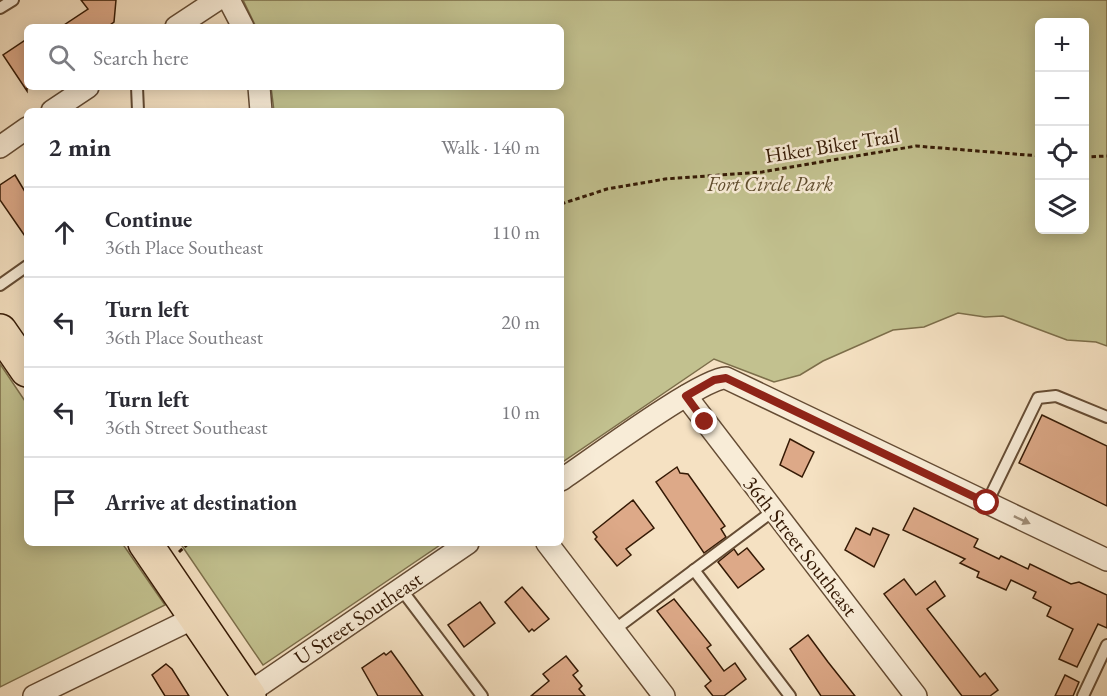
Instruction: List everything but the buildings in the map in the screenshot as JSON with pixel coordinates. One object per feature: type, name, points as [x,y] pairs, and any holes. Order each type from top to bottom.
[{"type":"highway","points":[[0,331],[24,366]]},
{"type":"highway","points":[[147,546],[248,695]]},
{"type":"street","points":[[181,24],[217,0]]},
{"type":"street","points":[[230,0],[242,24]]},
{"type":"street","points":[[56,108],[84,90]]},
{"type":"street","points":[[259,90],[261,108]]},
{"type":"street","points":[[0,147],[24,130]]},
{"type":"street","points":[[564,478],[686,396],[714,380],[726,378],[1107,560]]},
{"type":"street","name":"36th Street Southeast","points":[[686,396],[916,696]]},
{"type":"street","name":"U Street Southeast","points":[[248,695],[464,546]]},
{"type":"street","points":[[549,546],[664,696]]},
{"type":"street","points":[[34,696],[196,617]]},
{"type":"lane","points":[[0,8],[13,0]]},
{"type":"lane","points":[[137,90],[138,108]]},
{"type":"lane","points":[[0,285],[24,268]]},
{"type":"lane","points":[[987,503],[1038,398],[1056,396],[1107,417]]},
{"type":"lane","points":[[614,630],[773,511]]},
{"type":"lane","points":[[694,570],[790,696]]},
{"type":"lane","points":[[401,589],[482,696]]},
{"type":"lane","points":[[1083,696],[1107,645]]},
{"type":"path","name":"Hiker Biker Trail","points":[[564,203],[607,189],[664,179],[762,172],[916,146],[1035,156]]},
{"type":"path","points":[[1089,157],[1107,156]]},
{"type":"green space","name":"Fort Circle Park","points":[[243,0],[1107,0],[1107,346],[1096,342],[1067,340],[1003,316],[985,317],[958,313],[924,327],[893,330],[823,361],[800,375],[774,382],[714,359],[564,461],[564,108],[274,108],[271,90],[564,90],[564,24],[255,24]]},
{"type":"green space","points":[[0,364],[24,400],[24,546],[124,546],[165,605],[0,687]]},
{"type":"green space","points":[[182,546],[439,546],[263,665]]},
{"type":"route","points":[[705,422],[686,396],[714,380],[726,378],[987,503]]}]
